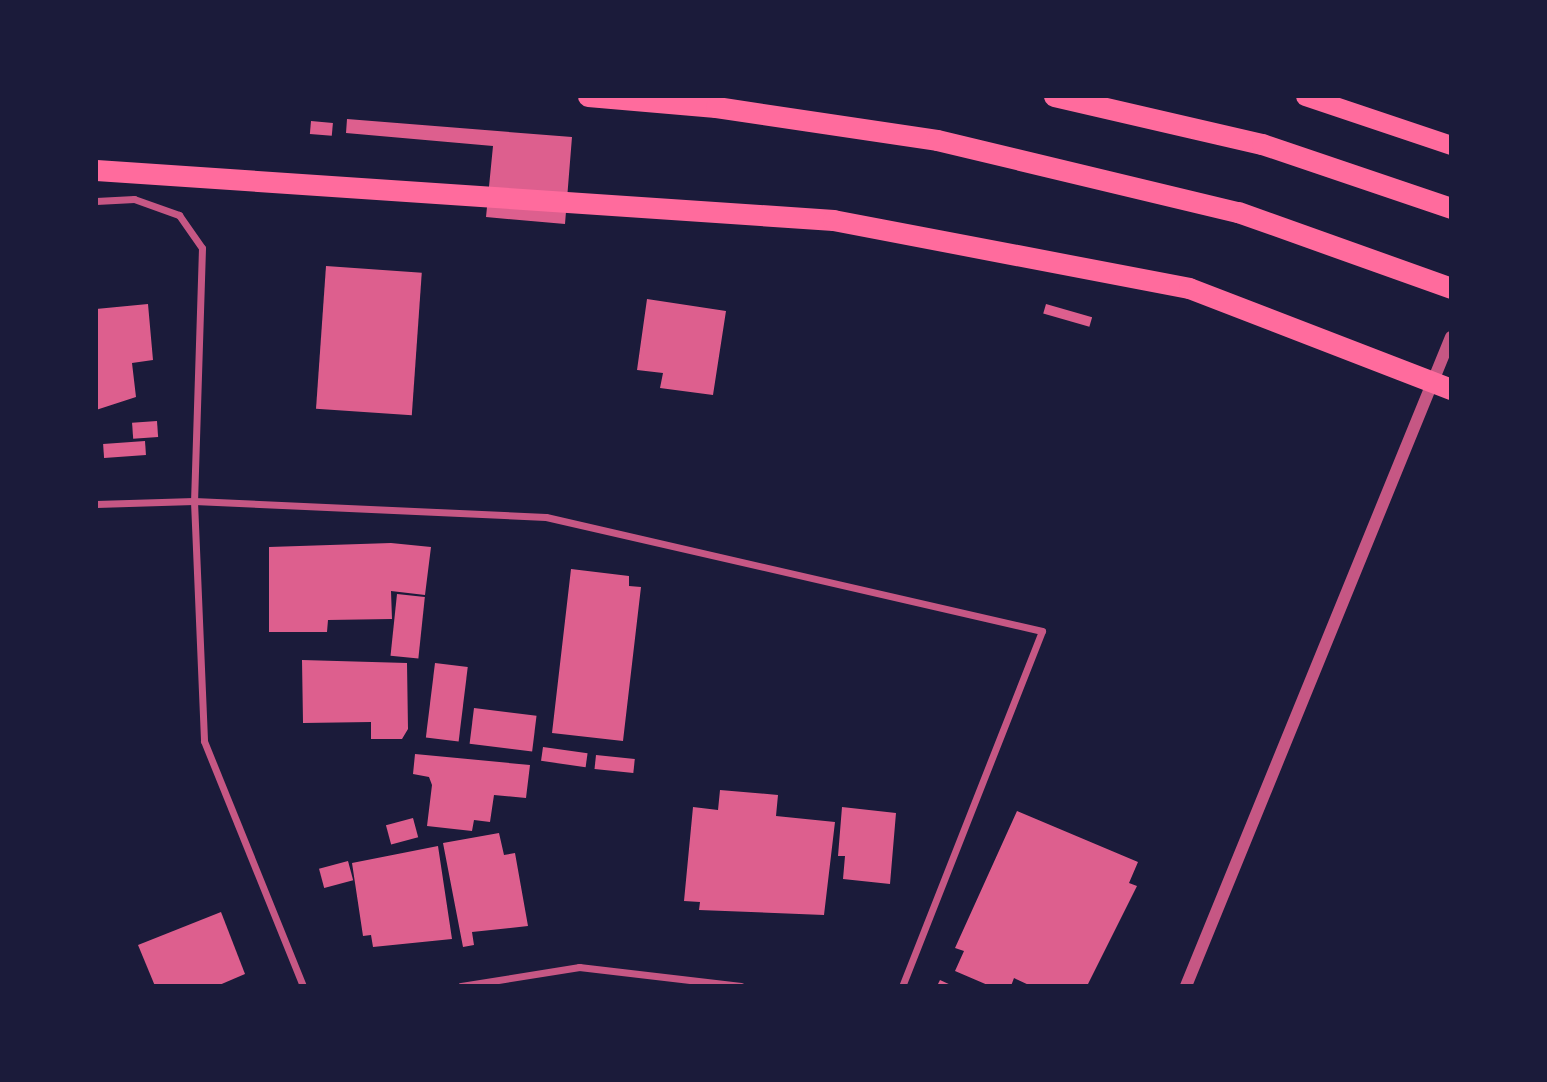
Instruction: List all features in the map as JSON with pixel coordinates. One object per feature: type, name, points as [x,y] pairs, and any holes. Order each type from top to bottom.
[{"type":"highway","points":[[588,96],[716,107],[937,140],[1238,212],[1451,288]]},
{"type":"highway","points":[[1054,96],[1262,144],[1451,208]]},
{"type":"highway","points":[[1305,96],[1451,145]]},
{"type":"highway","points":[[96,170],[833,220],[1189,288],[1451,389]]},
{"type":"street","points":[[96,201],[134,199],[179,215],[202,248],[194,501],[204,741],[303,986]]},
{"type":"street","points":[[1186,986],[1451,337]]},
{"type":"street","points":[[96,504],[194,501],[546,517],[1042,631],[902,986]]},
{"type":"street","points":[[461,986],[579,967],[741,986]]},
{"type":"building","points":[[347,119],[572,137],[565,224],[486,217],[493,146],[346,133]]},
{"type":"building","points":[[311,121],[333,123],[332,136],[310,134]]},
{"type":"building","points":[[326,266],[422,273],[412,415],[316,409]]},
{"type":"building","points":[[647,299],[726,311],[713,395],[660,388],[663,373],[637,370]]},
{"type":"building","points":[[148,304],[153,360],[132,363],[136,397],[96,410],[96,309]]},
{"type":"building","points":[[1046,304],[1092,317],[1089,327],[1043,314]]},
{"type":"building","points":[[157,421],[158,437],[133,439],[132,423]]},
{"type":"building","points":[[145,441],[146,455],[104,458],[103,444]]},
{"type":"building","points":[[391,543],[431,547],[425,595],[391,591],[392,619],[328,620],[327,632],[269,632],[269,547]]},
{"type":"building","points":[[571,569],[629,576],[629,586],[641,587],[623,741],[552,733]]},
{"type":"building","points":[[397,594],[425,597],[418,659],[391,656]]},
{"type":"building","points":[[302,660],[407,663],[408,729],[402,739],[371,739],[371,722],[303,723]]},
{"type":"building","points":[[435,663],[468,667],[459,741],[426,737]]},
{"type":"building","points":[[474,708],[537,716],[532,751],[470,744]]},
{"type":"building","points":[[543,747],[588,753],[586,767],[541,761]]},
{"type":"building","points":[[415,754],[530,765],[526,798],[494,795],[490,822],[474,820],[472,831],[427,826],[432,785],[429,777],[413,774]]},
{"type":"building","points":[[596,755],[635,759],[633,773],[595,769]]},
{"type":"building","points":[[720,790],[778,795],[776,816],[835,822],[824,915],[699,910],[700,902],[684,901],[693,807],[718,810]]},
{"type":"building","points":[[842,807],[896,813],[890,884],[843,879],[845,856],[838,856]]},
{"type":"building","points":[[1017,811],[1138,862],[1129,883],[1137,886],[1087,986],[1031,986],[1014,978],[1011,986],[990,986],[955,971],[964,951],[955,948]]},
{"type":"building","points":[[413,818],[418,837],[391,845],[386,825]]},
{"type":"building","points":[[499,833],[504,855],[515,853],[528,926],[472,932],[474,945],[463,947],[443,843]]},
{"type":"building","points":[[438,846],[452,939],[373,947],[371,935],[363,936],[352,863]]},
{"type":"building","points":[[348,861],[353,880],[324,888],[319,869]]},
{"type":"building","points":[[221,912],[245,974],[217,986],[155,986],[138,945]]},
{"type":"building","points":[[940,980],[953,986],[937,986]]}]
